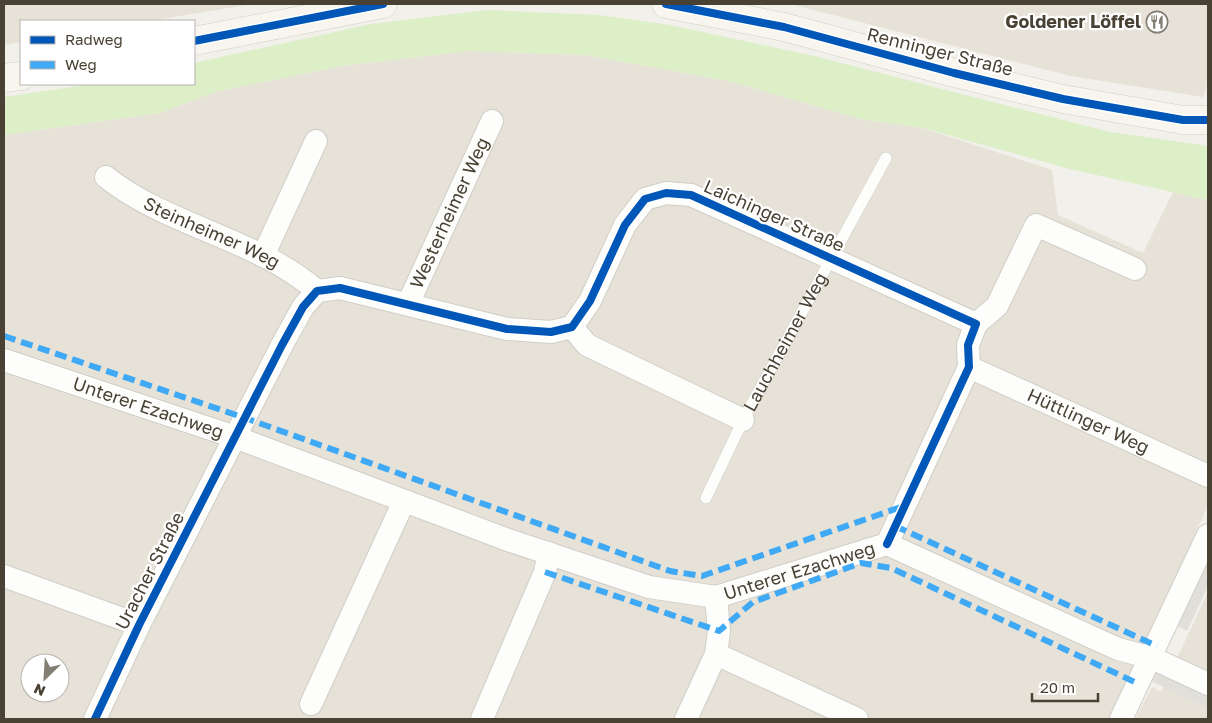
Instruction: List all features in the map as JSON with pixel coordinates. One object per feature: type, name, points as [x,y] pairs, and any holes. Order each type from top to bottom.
[{"type":"street","points":[[195,41],[383,4]]},
{"type":"street","name":"Renninger Straße","points":[[666,4],[784,27],[954,73],[1063,99],[1183,120],[1208,120]]},
{"type":"street","points":[[4,78],[20,76]]},
{"type":"street","name":"Westerheimer Weg","points":[[408,304],[492,122]]},
{"type":"street","points":[[263,256],[316,141]]},
{"type":"street","name":"Steinheimer Weg","points":[[106,176],[128,194],[263,256],[300,277],[316,291]]},
{"type":"street","name":"Laichinger Straße","points":[[572,327],[590,301],[625,225],[645,199],[666,193],[691,195],[976,324]]},
{"type":"street","points":[[887,544],[969,367],[968,345],[976,324],[997,306],[1036,225],[1135,269]]},
{"type":"street","points":[[235,437],[302,307],[316,291],[340,288],[507,329],[551,332],[572,327]]},
{"type":"street","name":"Lauchheimer Weg","points":[[572,327],[587,345],[743,420]]},
{"type":"street","name":"Unterer Ezachweg","points":[[4,360],[235,437],[404,501],[649,587],[716,597],[887,544],[1118,649],[1152,658],[1208,684]]},
{"type":"street","name":"Hüttlinger Weg","points":[[969,367],[1208,476]]},
{"type":"street","name":"Uracher Straße","points":[[96,719],[139,625],[235,437]]},
{"type":"street","points":[[311,704],[404,501]]},
{"type":"street","points":[[1121,719],[1152,658],[1208,535]]},
{"type":"street","points":[[482,719],[545,572],[549,553]]},
{"type":"street","points":[[4,576],[139,625]]},
{"type":"street","points":[[686,719],[716,654],[719,631],[716,597]]},
{"type":"street","points":[[716,654],[857,719]]},
{"type":"lane","name":"Lauchheimer Weg","points":[[706,498],[743,420],[830,257],[841,244],[886,158]]},
{"type":"shaded area","points":[[4,4],[253,4],[155,20],[20,20],[20,42],[4,45]]},
{"type":"shaded area","points":[[790,4],[1208,4],[1208,83],[1203,97],[1071,76]]},
{"type":"shaded area","points":[[468,51],[586,55],[729,81],[865,120],[919,127],[1052,170],[1058,215],[1143,253],[1173,192],[1208,200],[1208,505],[1112,719],[4,719],[4,135],[160,113],[215,92],[341,66]]},
{"type":"shaded area","points":[[1208,535],[1208,586],[1187,631],[1168,622]]},
{"type":"shaded area","points":[[1208,592],[1208,719],[1135,719],[1152,687],[1161,692]]},
{"type":"shaded area","points":[[1152,658],[1208,685],[1208,708],[1142,677]]},
{"type":"green space","points":[[487,10],[599,15],[670,25],[814,56],[1110,132],[1208,146],[1208,200],[1070,169],[919,127],[865,120],[729,81],[586,55],[468,51],[341,66],[215,92],[160,113],[4,135],[4,97],[85,85],[195,85],[195,63],[371,24]]},
{"type":"marked path","points":[[4,336],[245,418],[670,571],[702,576],[904,506]]},
{"type":"marked path","points":[[895,526],[1157,646]]},
{"type":"marked path","points":[[545,572],[719,631],[753,602],[861,563],[891,568],[1139,684]]},
{"type":"cycle path","points":[[195,41],[383,4]]},
{"type":"cycle path","points":[[666,4],[784,27],[954,73],[1063,99],[1183,120],[1208,120]]},
{"type":"cycle path","points":[[95,719],[139,625],[282,345],[303,307],[317,291],[340,288],[507,329],[551,332],[572,327],[590,301],[625,225],[645,199],[666,193],[691,195],[976,324],[968,345],[969,367],[887,544]]},
{"type":"place","name":"Goldener Löffel","points":[[1157,22]]}]
